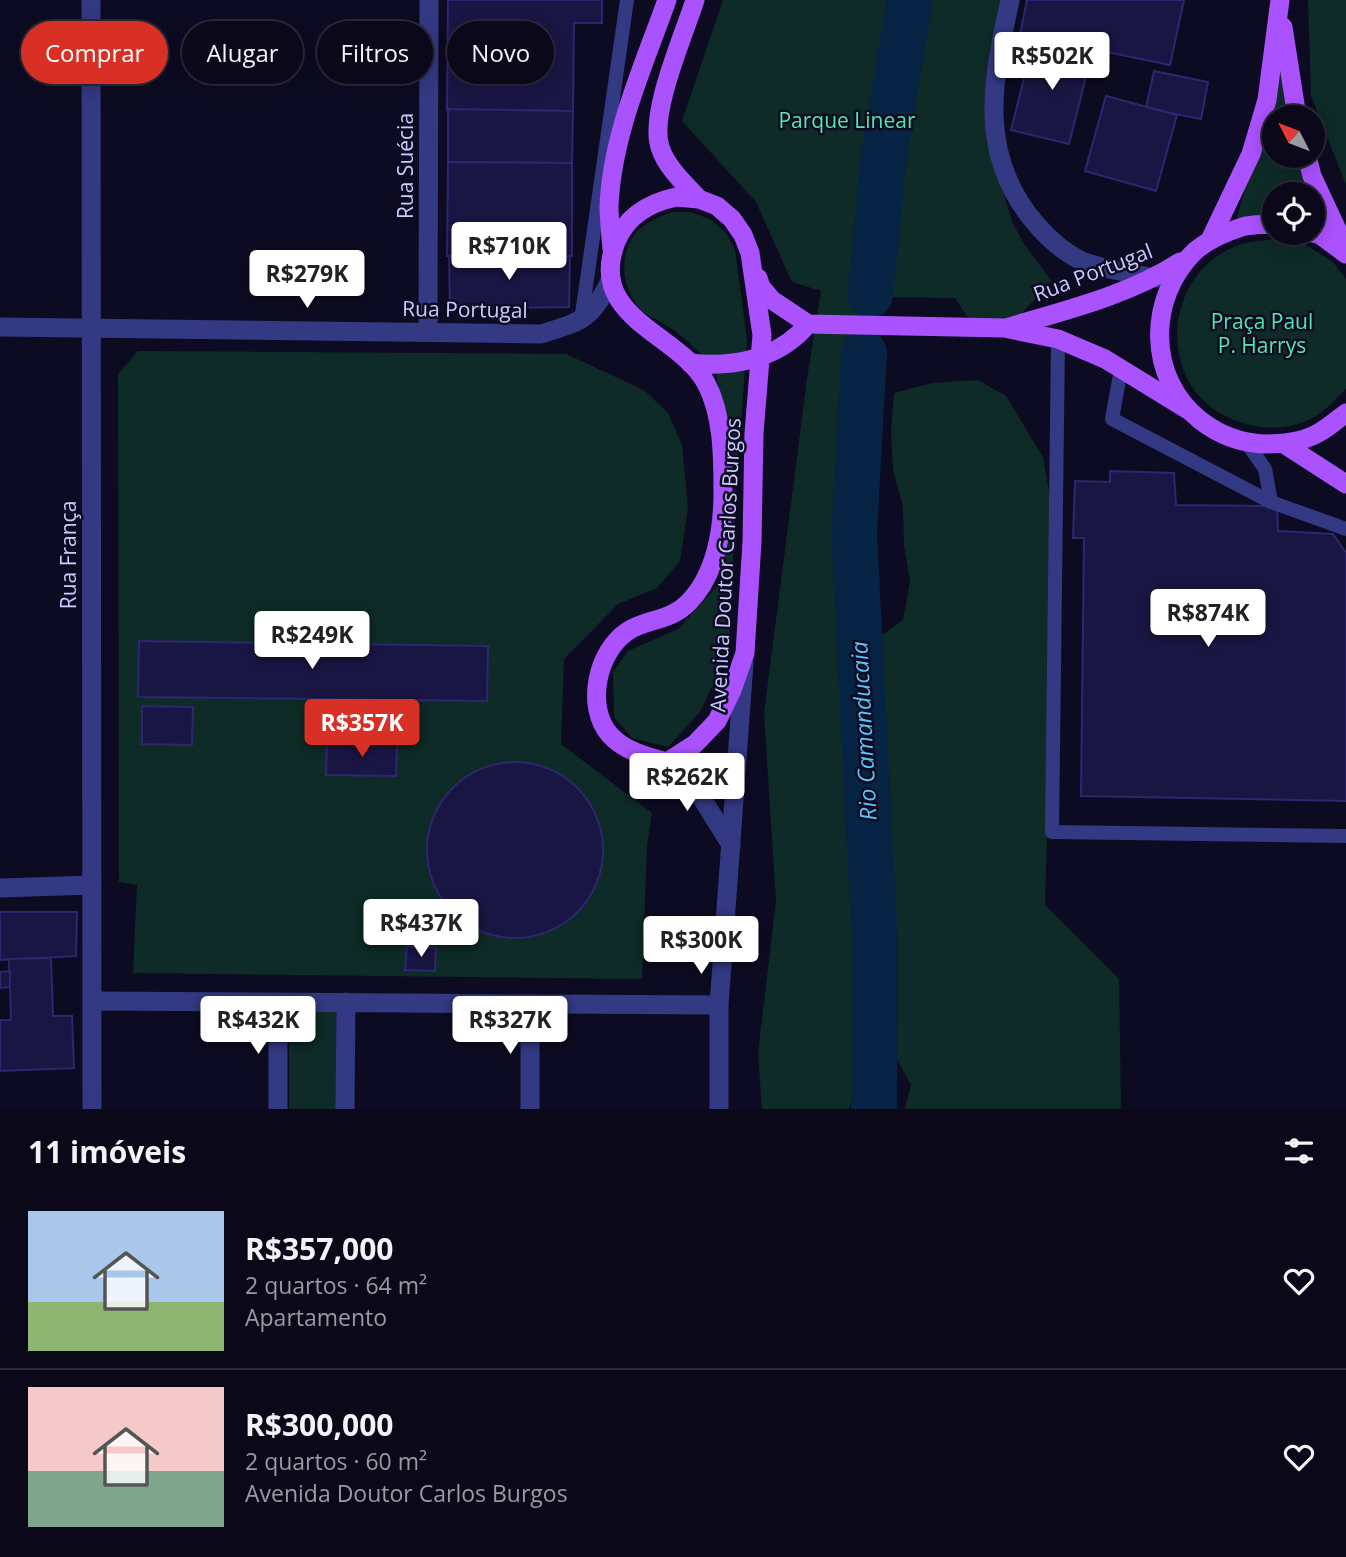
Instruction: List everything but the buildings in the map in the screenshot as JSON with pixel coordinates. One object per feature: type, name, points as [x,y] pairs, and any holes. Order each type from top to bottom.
[{"type":"main road","points":[[612,253],[621,231],[635,214],[654,202],[676,197],[699,199],[717,206],[732,219],[743,234],[761,287],[772,300],[813,324],[760,359],[707,365],[690,363],[631,316],[618,299],[611,279],[609,207],[614,162],[626,116],[667,0]]},
{"type":"main road","points":[[695,0],[664,93],[659,124],[660,147],[674,172],[699,199]]},
{"type":"main road","points":[[1280,1],[1295,105]]},
{"type":"main road","points":[[1280,1],[1264,111],[1251,154],[1202,246],[1173,279],[1160,312],[1159,347],[1168,381],[1188,410],[1215,431],[1247,443],[1284,444],[1320,433],[1346,413]]},
{"type":"main road","points":[[1310,168],[1346,252]]},
{"type":"main road","name":"Rua Portugal","points":[[1004,328],[1067,310],[1156,278],[1202,246],[1245,226],[1262,225]]},
{"type":"main road","points":[[1325,238],[1346,252]]},
{"type":"main road","points":[[750,253],[762,335],[760,359]]},
{"type":"main road","name":"Rua Portugal","points":[[813,324],[1004,328],[1058,339],[1105,359],[1188,410]]},
{"type":"main road","name":"Avenida Doutor Carlos Burgos","points":[[745,653],[752,542],[754,433],[760,359]]},
{"type":"main road","name":"Avenida Doutor Carlos Burgos","points":[[667,762],[635,751],[610,735],[599,715],[597,690],[601,668],[609,649],[627,631],[670,617],[690,601],[705,578],[721,531],[723,492],[720,427],[711,394],[690,363]]},
{"type":"main road","points":[[1284,444],[1346,484]]},
{"type":"main road","points":[[667,762],[695,744],[716,721],[732,690],[745,653]]},
{"type":"street","name":"Rua França","points":[[91,0],[92,1109]]},
{"type":"street","name":"Rua Suécia","points":[[428,331],[429,0]]},
{"type":"street","points":[[1010,0],[997,60],[993,126],[1004,173],[1024,210],[1048,237],[1059,245],[1081,260],[1115,271],[1156,278]]},
{"type":"street","points":[[581,321],[601,300],[611,279]]},
{"type":"street","name":"Rua Portugal","points":[[0,327],[541,334],[581,321]]},
{"type":"street","name":"Avenida Doutor Carlos Burgos","points":[[719,1109],[719,1005],[745,653]]},
{"type":"street","points":[[667,762],[698,792],[731,845]]},
{"type":"street","points":[[0,888],[92,885]]},
{"type":"street","points":[[92,1001],[719,1005]]},
{"type":"street","points":[[278,1002],[278,1109]]},
{"type":"street","points":[[345,1109],[346,1002]]},
{"type":"street","points":[[530,1004],[530,1109]]},
{"type":"lane","points":[[581,321],[627,0]]},
{"type":"lane","points":[[1058,339],[1052,832],[1346,836]]},
{"type":"lane","points":[[1121,369],[1112,419],[1272,502],[1346,528]]},
{"type":"lane","points":[[1247,443],[1265,468],[1272,502]]},
{"type":"green space","name":"Parque Linear","points":[[723,0],[1020,0],[998,106],[1001,184],[1012,222],[1052,282],[1035,287],[1035,299],[1007,329],[978,333],[955,298],[880,297],[877,346],[842,458],[845,534],[855,572],[852,610],[871,643],[903,620],[910,582],[904,545],[903,507],[893,469],[891,431],[894,393],[932,383],[978,380],[1006,396],[1043,457],[1056,532],[1045,905],[1119,979],[1121,1109],[905,1109],[911,1085],[893,1052],[860,1071],[849,1109],[762,1109],[758,1053],[776,901],[764,713],[821,291],[792,282],[756,202],[682,121]]},
{"type":"green space","points":[[1308,0],[1346,0],[1346,185],[1325,132],[1325,105],[1315,105],[1311,96]]},
{"type":"green space","points":[[1280,61],[1292,105],[1268,105]]},
{"type":"green space","points":[[1262,127],[1262,168],[1307,168],[1311,182],[1262,182],[1262,219],[1237,218]]},
{"type":"green space","points":[[672,212],[690,212],[710,219],[726,233],[735,249],[747,340],[736,493],[715,366],[677,333],[641,310],[626,283],[624,262],[635,234],[648,223]]},
{"type":"green space","name":"Praça Paul P. Harrys","points":[[1262,240],[1262,245],[1306,245],[1333,262],[1346,279],[1346,389],[1327,408],[1304,422],[1272,428],[1238,422],[1223,415],[1197,394],[1181,361],[1178,321],[1191,284],[1218,256],[1250,242]]},
{"type":"green space","points":[[138,351],[566,354],[644,390],[668,413],[682,445],[688,507],[680,561],[657,588],[618,604],[564,659],[561,744],[652,813],[647,845],[642,979],[133,973],[137,885],[119,882],[118,374]]},
{"type":"green space","points":[[736,493],[729,651],[700,712],[668,747],[632,738],[614,717],[613,672],[628,651],[678,629],[718,585]]},
{"type":"green space","points":[[289,1011],[336,1011],[336,1109],[289,1109]]},
{"type":"waterway","name":"Rio Camanducaia","points":[[870,295],[884,155],[910,0]]},
{"type":"waterway","name":"Rio Camanducaia","points":[[864,353],[854,534],[875,944],[874,1109]]}]
